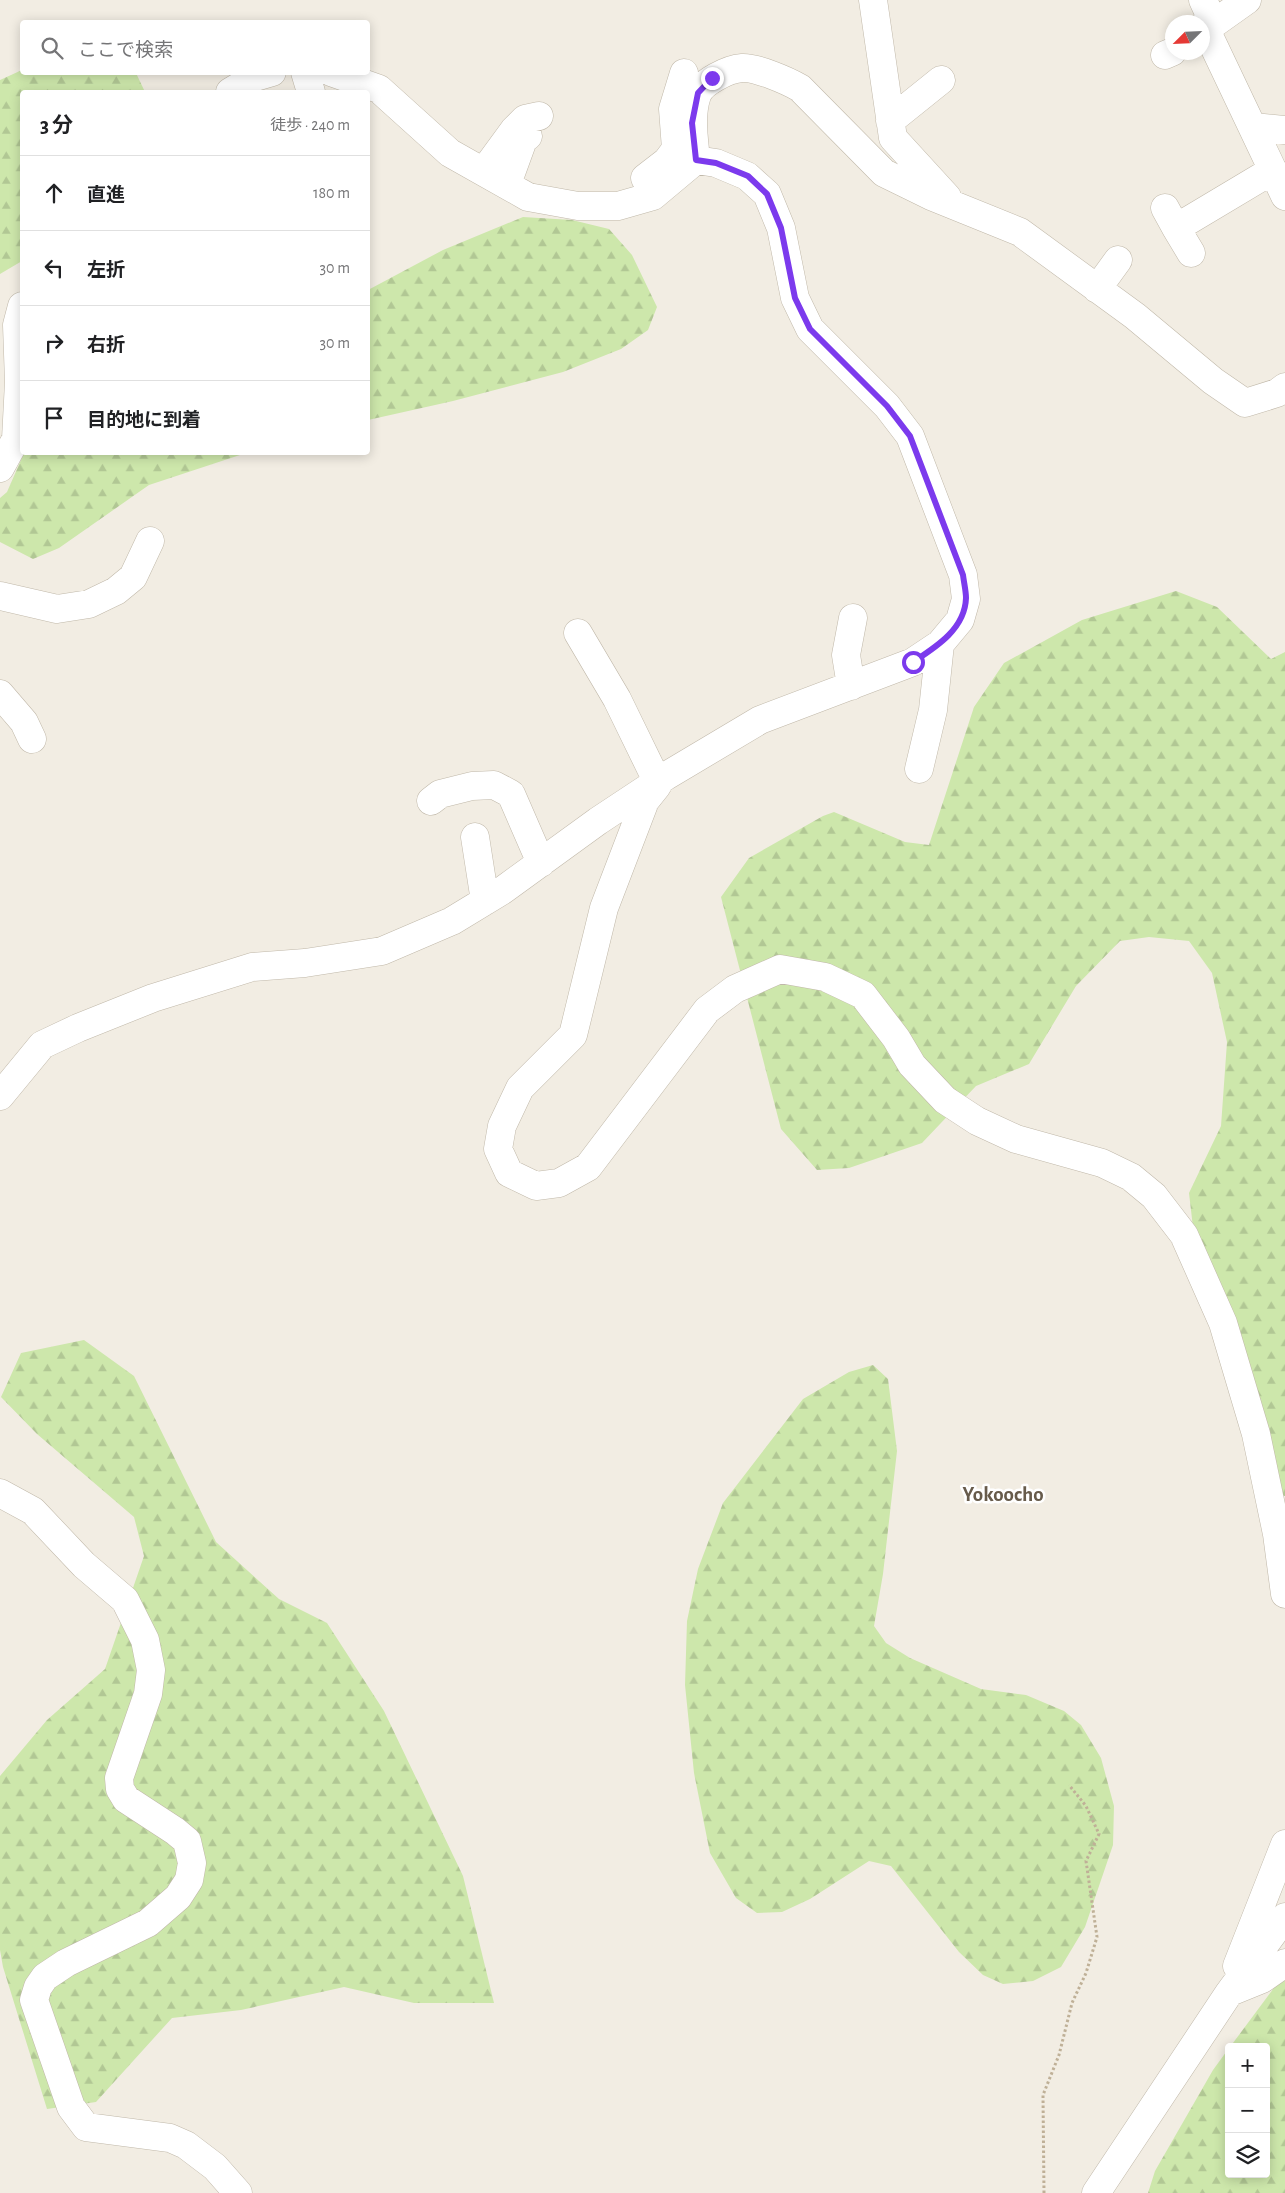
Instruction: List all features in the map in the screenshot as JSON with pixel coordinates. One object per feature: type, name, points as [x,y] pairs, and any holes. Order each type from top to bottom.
[{"type":"street","points":[[873,0],[893,138],[954,205]]},
{"type":"street","points":[[1203,0],[1208,15]]},
{"type":"street","points":[[1210,31],[1247,0]]},
{"type":"street","points":[[1210,40],[1285,196]]},
{"type":"street","points":[[696,160],[692,123],[698,93],[712,78],[742,68],[785,79],[800,88],[884,173],[1020,232],[1135,316],[1213,381],[1245,403],[1277,393],[1285,387]]},
{"type":"street","points":[[653,196],[645,178],[667,161],[676,149],[673,109],[684,73]]},
{"type":"street","points":[[233,90],[262,75]]},
{"type":"street","points":[[306,75],[311,90]]},
{"type":"street","points":[[0,1096],[42,1044],[153,998],[252,967],[305,963],[382,950],[452,921],[541,863],[662,778],[760,720],[913,662],[940,644],[960,620],[966,599],[963,575],[910,436],[887,406],[810,329],[795,298],[781,228],[767,194],[748,176],[716,163],[696,160],[653,196],[618,206],[578,206],[528,197],[450,152],[379,89],[339,75]]},
{"type":"street","points":[[890,121],[941,80]]},
{"type":"street","points":[[495,178],[514,130],[525,119],[533,126]]},
{"type":"street","points":[[1253,127],[1285,130]]},
{"type":"street","points":[[1191,253],[1170,218],[1273,170]]},
{"type":"street","points":[[1097,289],[1118,260]]},
{"type":"street","points":[[0,468],[16,439],[19,389],[17,325],[20,314]]},
{"type":"street","points":[[0,596],[57,609],[89,604],[116,591],[133,577],[150,541]]},
{"type":"street","points":[[850,686],[846,656],[853,618]]},
{"type":"street","points":[[578,633],[662,778]]},
{"type":"street","points":[[919,769],[933,710],[940,644]]},
{"type":"street","points":[[0,694],[24,722],[32,739]]},
{"type":"street","points":[[662,778],[645,801],[604,908],[573,1035],[520,1088],[502,1126],[498,1149],[509,1172],[536,1186],[559,1183],[588,1167],[707,1010],[735,989],[780,969],[825,976],[862,995],[896,1038],[912,1065],[945,1100],[977,1121],[1016,1139],[1102,1163],[1131,1177],[1154,1196],[1184,1235],[1223,1323],[1256,1434],[1277,1534],[1285,1594]]},
{"type":"street","points":[[431,801],[440,794],[472,786],[494,786],[511,794],[541,863]]},
{"type":"street","points":[[475,837],[485,901]]},
{"type":"street","points":[[0,1493],[33,1511],[84,1565],[125,1600],[145,1640],[152,1670],[148,1694],[119,1778],[120,1789],[126,1799],[187,1841],[192,1864],[188,1880],[178,1897],[148,1923],[66,1964],[45,1977],[38,1987],[34,2000],[71,2107],[86,2127],[170,2138],[186,2145],[215,2167],[238,2193]]},
{"type":"street","points":[[1229,1992],[1241,1955],[1285,1844]]},
{"type":"street","points":[[1096,2193],[1229,1992],[1285,1917]]},
{"type":"street","points":[[1229,1992],[1262,1979],[1285,1963]]},
{"type":"path","points":[[1044,2193],[1043,2095],[1059,2055],[1072,2003],[1086,1972],[1097,1937],[1086,1861],[1098,1834],[1086,1806],[1069,1785]]},
{"type":"green space","points":[[20,71],[20,75],[137,75],[144,90],[20,90],[20,262],[0,274],[0,80]]},
{"type":"green space","points":[[523,217],[572,220],[609,229],[632,255],[657,307],[648,330],[621,349],[563,372],[453,401],[370,420],[370,289],[443,250]]},
{"type":"green space","points":[[23,455],[240,455],[149,485],[59,548],[33,559],[0,542],[0,498],[7,492]]},
{"type":"green space","points":[[1176,591],[1217,607],[1271,659],[1285,652],[1285,1496],[1269,1494],[1194,1236],[1189,1193],[1221,1126],[1227,1042],[1212,973],[1189,941],[1149,937],[1120,941],[1076,986],[1029,1064],[976,1086],[922,1143],[849,1168],[817,1170],[781,1129],[721,897],[749,858],[823,816],[834,812],[905,842],[929,845],[974,707],[1004,663],[1082,620]]},
{"type":"green space","points":[[84,1340],[134,1376],[216,1542],[279,1599],[327,1623],[384,1711],[463,1876],[494,2003],[414,2003],[344,1987],[241,2010],[172,2018],[96,2102],[47,2109],[3,1967],[0,1950],[0,1776],[47,1720],[105,1669],[144,1556],[134,1517],[37,1434],[1,1397],[21,1353]]},
{"type":"green space","points":[[873,1365],[888,1379],[897,1451],[883,1574],[874,1626],[886,1643],[910,1658],[981,1689],[1026,1695],[1064,1711],[1081,1725],[1101,1758],[1114,1806],[1113,1845],[1085,1927],[1061,1967],[1033,1981],[1003,1984],[983,1975],[959,1952],[891,1866],[869,1861],[810,1899],[782,1912],[757,1913],[736,1898],[710,1853],[694,1773],[685,1685],[687,1621],[698,1569],[723,1503],[803,1399],[849,1372]]},
{"type":"green space","points":[[1285,1973],[1285,2193],[1148,2193],[1155,2171],[1213,2070],[1225,2054],[1225,2178],[1270,2178],[1270,2043],[1233,2043]]},
{"type":"district","name":"Yokoocho","points":[[1003,1494]]},
{"type":"route","points":[[712,78],[698,93],[692,123],[696,160],[716,163],[748,176],[767,194],[781,228],[795,298],[810,329],[887,406],[910,436],[951,540],[963,575],[966,599],[960,620],[940,644],[913,662]]}]
